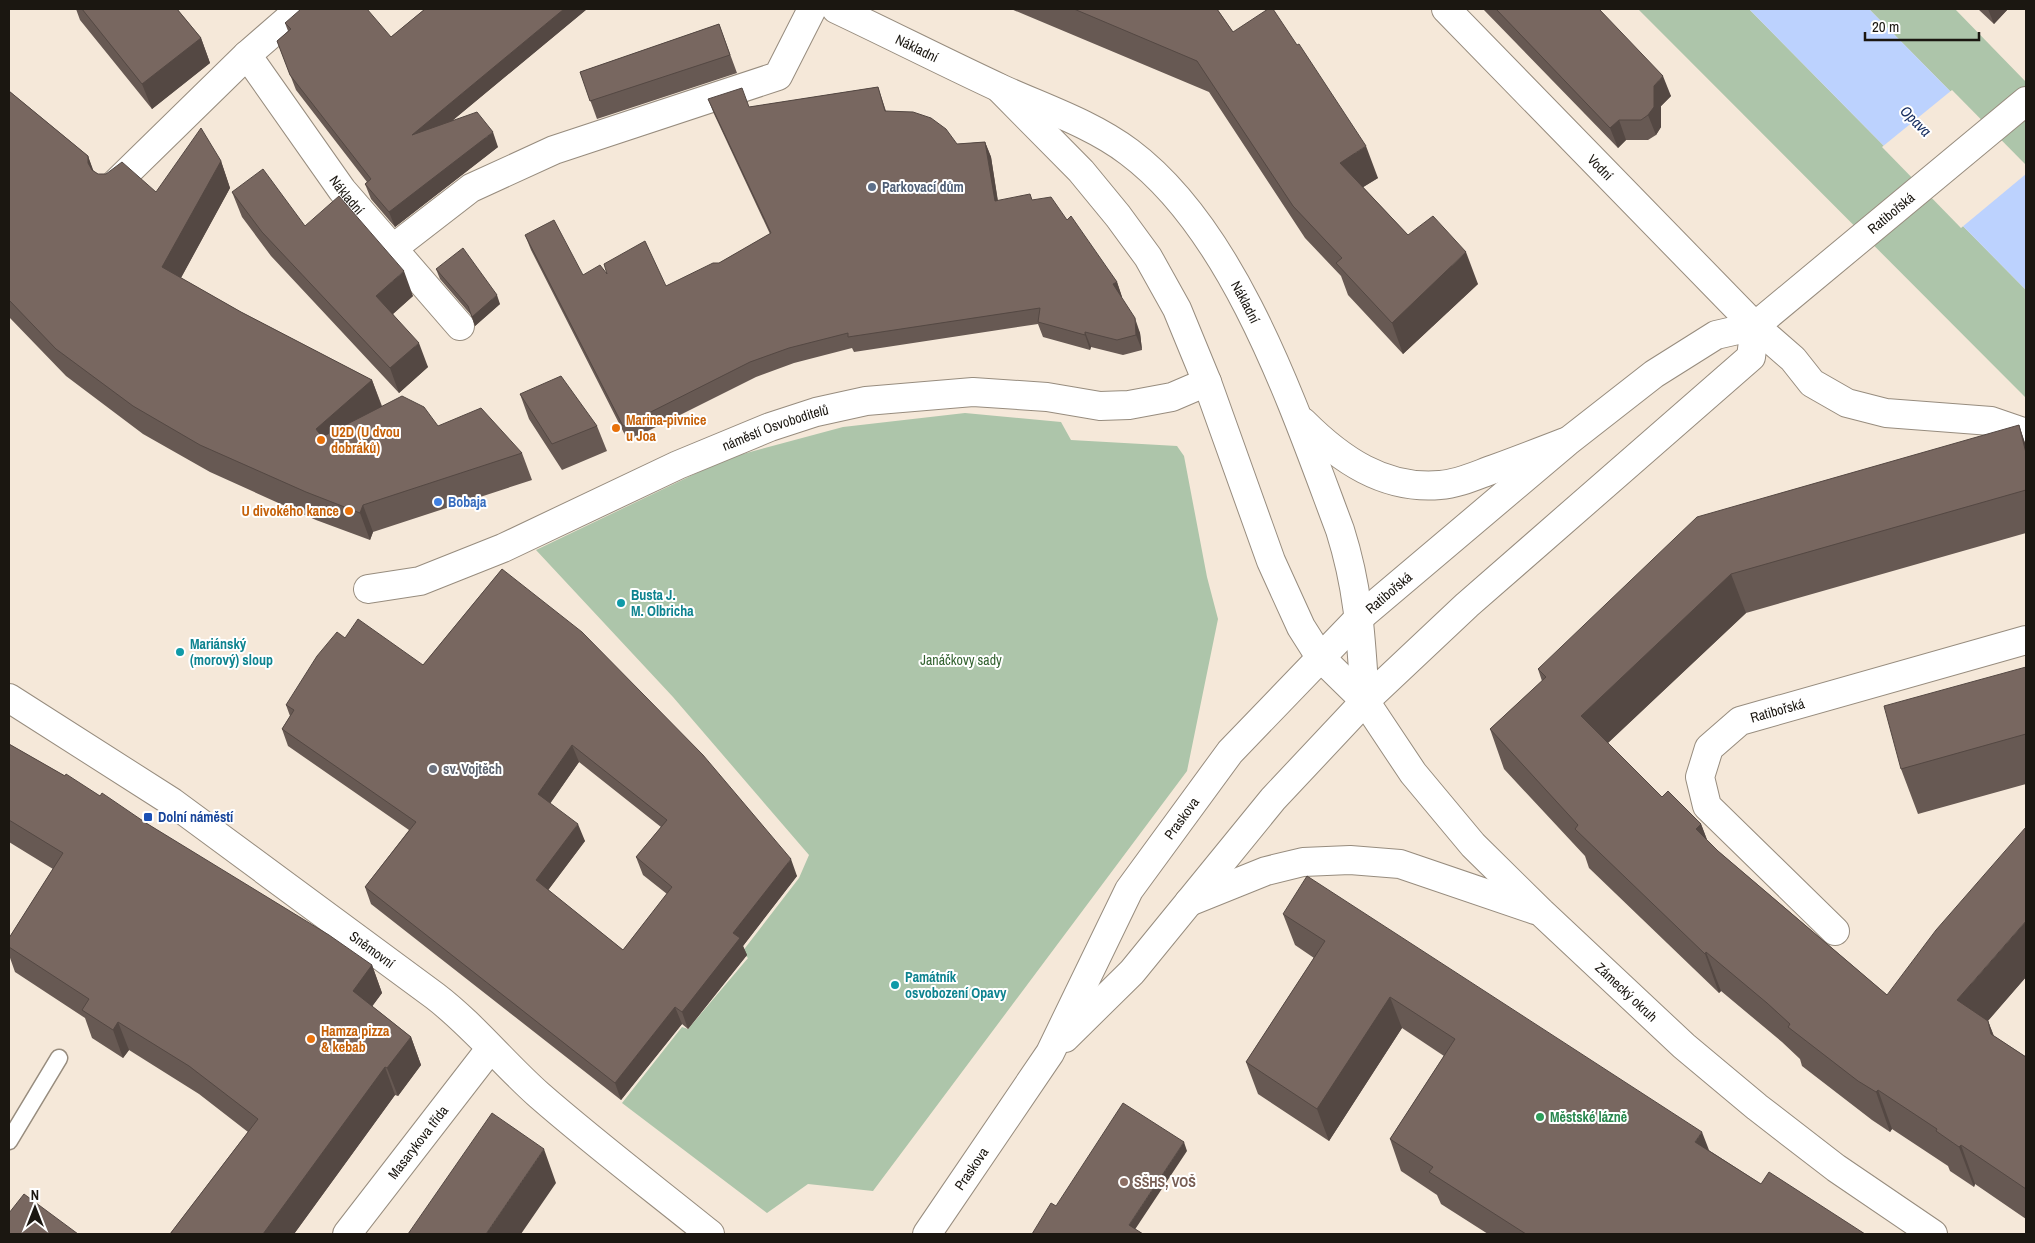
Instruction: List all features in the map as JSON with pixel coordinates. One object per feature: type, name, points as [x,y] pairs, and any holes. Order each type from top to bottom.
[{"type":"street","points":[[113,186],[247,55],[300,9]]},
{"type":"street","points":[[392,248],[471,188],[554,150],[778,76],[812,9]]},
{"type":"street","name":"Nákladní","points":[[836,9],[1097,133],[1127,151],[1151,170],[1204,234],[1233,280],[1265,340],[1296,415],[1345,546],[1360,617],[1365,701]]},
{"type":"street","name":"Vodní","points":[[1446,9],[1755,326]]},
{"type":"street","name":"Nákladní","points":[[247,55],[342,190],[460,326]]},
{"type":"street","name":"Nákladní","points":[[999,88],[1081,171],[1118,216],[1148,257],[1177,309],[1207,382],[1271,561],[1301,627],[1320,657],[1365,701]]},
{"type":"street","name":"Ratibořská","points":[[1360,617],[1567,442],[1654,374],[1716,335],[1755,326],[2026,101]]},
{"type":"street","points":[[1755,326],[1793,359],[1812,384],[1846,403],[1886,413],[1991,422],[2026,433]]},
{"type":"street","points":[[1365,701],[1468,605],[1751,358],[1755,326]]},
{"type":"street","name":"náměstí Osvoboditelů","points":[[368,589],[420,580],[503,548],[678,465],[770,426],[816,412],[882,399],[974,392],[1047,397],[1100,406],[1129,405],[1172,397],[1207,382]]},
{"type":"street","points":[[1296,415],[1324,444],[1344,460],[1385,478],[1419,486],[1441,486],[1467,479],[1567,442]]},
{"type":"street","name":"Praskova","points":[[927,1234],[1050,1053],[1129,890],[1230,752],[1360,617]]},
{"type":"street","name":"Ratibořská","points":[[1835,931],[1708,806],[1700,777],[1709,748],[1740,721],[2026,640]]},
{"type":"street","name":"Sněmovní","points":[[9,698],[172,802],[350,931],[451,1008],[472,1027],[490,1049],[539,1095],[710,1234]]},
{"type":"street","name":"Praskova","points":[[1050,1053],[1132,972],[1273,799],[1365,701]]},
{"type":"street","name":"Zámecký okruh","points":[[1365,701],[1413,772],[1473,845],[1541,912],[1684,1046],[1757,1107],[1836,1168],[1932,1234]]},
{"type":"street","points":[[1189,902],[1266,871],[1303,862],[1350,860],[1400,864],[1541,912]]},
{"type":"street","name":"Masarykova třída","points":[[347,1234],[490,1049]]},
{"type":"lane","points":[[9,1141],[59,1058]]},
{"type":"green space","points":[[1638,9],[1749,9],[2026,290],[2026,398]]},
{"type":"green space","points":[[1869,9],[1955,9],[2026,82],[2026,168]]},
{"type":"green space","name":"Janáčkovy sady","points":[[965,413],[1061,422],[1071,440],[1177,446],[1184,456],[1207,577],[1218,619],[1187,771],[873,1191],[808,1184],[767,1213],[622,1103],[682,1027],[688,1029],[748,958],[742,952],[799,878],[809,855],[673,697],[536,550],[728,458],[843,427]]},
{"type":"water","name":"Opava","points":[[1749,9],[1869,9],[2026,168],[2026,290]]},
{"type":"pier","points":[[1952,90],[2026,165],[2026,174],[1961,228],[1882,147]]},
{"type":"building","points":[[82,9],[177,9],[201,38],[142,84]]},
{"type":"building","points":[[301,9],[367,9],[391,37],[425,9],[564,9],[412,135],[477,112],[493,132],[389,212],[365,184],[371,179],[290,75],[277,41],[291,29],[285,23]]},
{"type":"building","points":[[1074,9],[1217,9],[1233,32],[1268,9],[1273,9],[1297,45],[1299,44],[1366,146],[1340,163],[1408,235],[1433,216],[1466,252],[1392,323],[1336,263],[1342,258],[1293,206],[1197,61]]},
{"type":"building","points":[[1496,9],[1599,9],[1663,76],[1654,86],[1654,107],[1641,120],[1619,120],[1610,128]]},
{"type":"building","points":[[719,24],[730,55],[590,101],[580,72]]},
{"type":"building","points":[[878,87],[885,111],[913,112],[931,118],[946,129],[957,144],[985,142],[995,201],[1030,194],[1032,200],[1051,197],[1067,220],[1071,216],[1117,282],[1113,284],[1135,318],[1136,335],[1117,340],[1085,332],[1085,335],[1038,322],[1040,308],[848,337],[848,333],[789,348],[750,362],[623,426],[525,235],[554,220],[583,275],[600,265],[607,274],[604,264],[645,241],[666,286],[713,263],[719,263],[771,233],[708,99],[742,88],[749,107]]},
{"type":"building","points":[[9,91],[88,156],[88,163],[92,170],[98,174],[106,174],[122,162],[156,192],[201,128],[221,161],[162,267],[241,312],[372,380],[316,429],[322,437],[402,396],[424,407],[438,426],[481,408],[522,453],[363,505],[360,513],[306,492],[200,445],[133,406],[56,349],[9,300]]},
{"type":"building","points":[[263,169],[305,226],[339,196],[404,271],[376,296],[419,343],[390,368],[262,232],[232,192]]},
{"type":"building","points":[[463,248],[497,295],[472,317],[468,306],[436,269]]},
{"type":"building","points":[[561,376],[597,426],[552,444],[520,394]]},
{"type":"building","points":[[2019,425],[2026,453],[2026,490],[1731,574],[1581,716],[1662,797],[1668,791],[1701,824],[1696,829],[1718,851],[1887,995],[1936,930],[2026,827],[2026,921],[1957,1000],[1988,1021],[1991,1034],[2026,1057],[2026,1189],[1961,1145],[1959,1147],[1936,1131],[1937,1129],[1878,1090],[1876,1092],[1858,1081],[1788,1027],[1790,1024],[1706,952],[1705,954],[1575,829],[1578,825],[1490,729],[1546,677],[1538,669],[1697,517]]},
{"type":"building","points":[[502,569],[582,632],[703,755],[791,859],[733,933],[740,938],[682,1012],[675,1007],[615,1083],[365,887],[416,822],[282,729],[294,710],[286,705],[317,656],[337,632],[345,638],[358,619],[423,665]],"holes":[[[572,745],[667,820],[636,857],[672,887],[623,950],[536,880],[578,824],[538,794]]]},
{"type":"building","points":[[2026,667],[2026,734],[1901,769],[1884,706]]},
{"type":"building","points":[[9,744],[65,776],[66,774],[100,796],[102,793],[146,823],[329,935],[372,965],[353,991],[411,1037],[387,1068],[385,1067],[263,1234],[170,1234],[258,1119],[189,1066],[118,1022],[113,1030],[82,1010],[89,999],[9,947],[9,938],[63,853],[9,820]]},
{"type":"building","points":[[1307,876],[1702,1132],[1695,1142],[1761,1184],[1769,1172],[1865,1234],[1526,1234],[1429,1172],[1433,1167],[1390,1139],[1455,1039],[1390,997],[1317,1109],[1246,1062],[1325,941],[1283,914]]},
{"type":"building","name":"SŠHS, VOŠ","points":[[1123,1103],[1184,1142],[1129,1225],[1143,1234],[1032,1234],[1051,1203],[1056,1206]]},
{"type":"building","points":[[492,1113],[544,1149],[486,1234],[408,1234]]},
{"type":"building","points":[[24,1194],[78,1234],[9,1234],[9,1213]]},
{"type":"place","name":"Parkovací dům","points":[[872,187]]},
{"type":"place","name":"Marina-pivnice u Joa","points":[[616,428]]},
{"type":"place","name":"U2D (U dvou dobráků)","points":[[321,440]]},
{"type":"place","name":"Bobaja","points":[[438,502]]},
{"type":"place","name":"U divokého kance","points":[[349,511]]},
{"type":"place","name":"Busta J. M. Olbricha","points":[[621,603]]},
{"type":"place","name":"Mariánský (morový) sloup","points":[[180,652]]},
{"type":"place","name":"sv. Vojtěch","points":[[433,769]]},
{"type":"place","name":"Dolní náměstí","points":[[148,817]]},
{"type":"place","name":"Památník osvobození Opavy","points":[[895,985]]},
{"type":"place","name":"Hamza pizza & kebab","points":[[311,1039]]},
{"type":"place","name":"Městské lázně","points":[[1540,1117]]},
{"type":"place","name":"SŠHS, VOŠ","points":[[1124,1182]]}]
